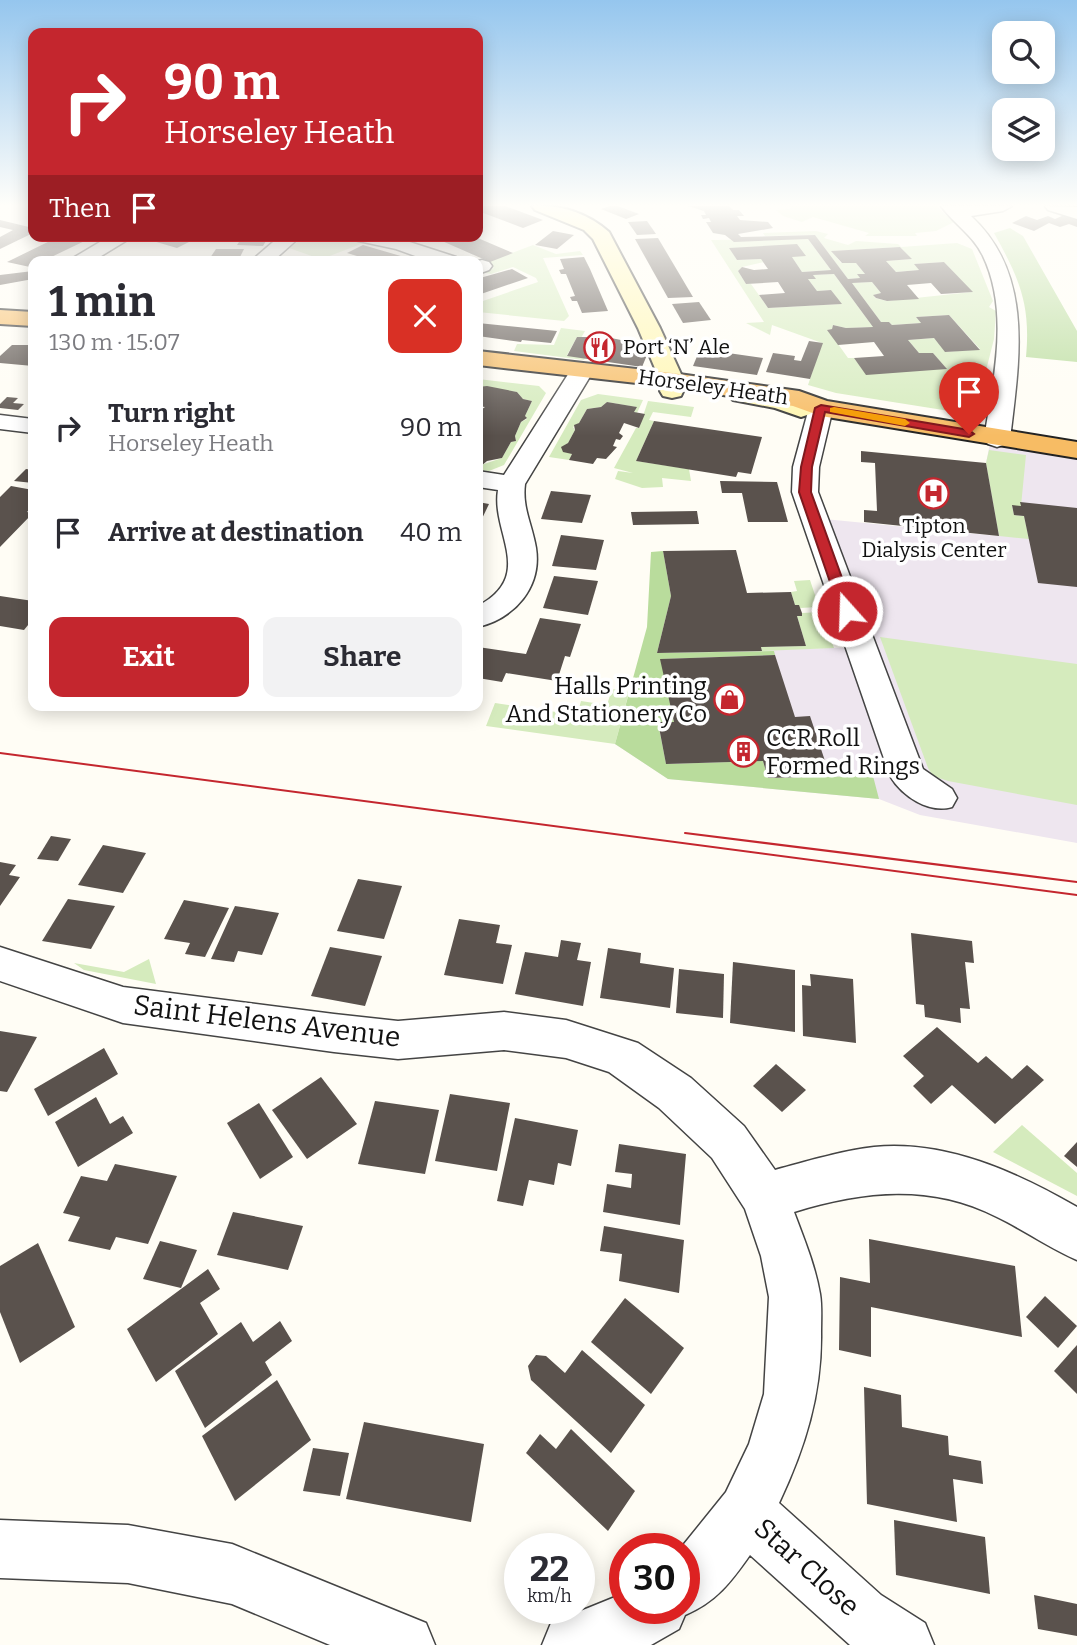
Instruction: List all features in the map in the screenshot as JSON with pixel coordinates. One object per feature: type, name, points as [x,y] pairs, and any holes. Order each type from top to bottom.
[{"type":"highway","points":[[0,317],[28,319]]},
{"type":"highway","points":[[0,325],[28,327]]},
{"type":"highway","name":"Horseley Heath","points":[[483,359],[552,366],[580,374]]},
{"type":"highway","name":"Horseley Heath","points":[[483,367],[580,374],[673,385]]},
{"type":"highway","name":"Horseley Heath","points":[[811,409],[1076,451]]},
{"type":"main road","points":[[624,283],[673,385],[780,401],[811,409]]},
{"type":"street","points":[[997,439],[1008,354],[1009,304],[1004,283]]},
{"type":"street","points":[[483,615],[503,605],[516,592],[522,574],[521,542],[510,505],[512,484],[580,374]]},
{"type":"street","points":[[811,409],[805,492],[908,776],[939,798]]},
{"type":"street","points":[[0,422],[28,425]]},
{"type":"street","points":[[483,480],[512,484]]},
{"type":"street","name":"Saint Helens Avenue","points":[[0,964],[123,1005],[334,1033],[398,1040],[505,1031],[566,1039],[623,1057],[675,1093],[728,1142],[765,1197],[786,1256],[795,1297],[795,1349],[791,1394],[774,1452],[746,1512],[700,1571]]},
{"type":"street","points":[[765,1197],[839,1176],[891,1169],[924,1172],[974,1182],[1024,1203],[1077,1235]]},
{"type":"street","name":"Star Close","points":[[746,1512],[860,1616],[903,1645]]},
{"type":"street","points":[[0,1549],[128,1554],[232,1574],[404,1645]]},
{"type":"street","points":[[573,1645],[628,1624]]},
{"type":"shaded area","points":[[991,438],[1077,451],[1077,843],[920,815],[879,799],[668,779],[615,744],[657,653],[860,647],[814,518],[998,536],[986,463]]},
{"type":"green space","points":[[536,283],[554,283],[569,316],[564,321],[483,313],[483,301]]},
{"type":"green space","points":[[739,283],[751,284],[768,308],[841,304],[831,290],[817,291],[811,283],[840,283],[873,327],[846,328],[833,325],[832,329],[828,330],[848,358],[854,358],[866,374],[946,368],[933,353],[919,353],[908,340],[934,338],[946,352],[980,349],[949,315],[916,317],[921,323],[892,325],[889,322],[881,322],[852,283],[873,283],[881,293],[874,295],[875,298],[887,301],[972,292],[963,283],[986,283],[993,301],[989,307],[996,311],[994,339],[977,406],[962,413],[836,393],[808,385],[822,343],[772,325],[770,335],[746,323],[764,322]]},
{"type":"green space","points":[[1018,283],[1050,283],[1077,331],[1077,362],[1026,357],[1027,322]]},
{"type":"green space","points":[[561,328],[585,331],[581,338],[577,337],[567,355],[585,358],[584,360],[514,351],[517,344],[554,345]]},
{"type":"green space","points":[[483,380],[539,386],[546,393],[504,465],[483,470],[483,464],[502,458],[511,442],[516,441],[515,436],[521,422],[527,419],[525,416],[532,401],[523,399],[517,392],[483,388]]},
{"type":"green space","points":[[598,394],[643,400],[637,413],[634,412],[636,407],[607,402],[601,407],[587,409],[579,423],[573,427],[575,430],[568,443],[562,447],[572,454],[569,460],[549,457],[581,400]]},
{"type":"green space","points":[[648,401],[694,407],[691,417],[653,412],[649,420],[654,421],[636,461],[689,469],[691,481],[662,478],[663,487],[642,488],[615,479],[618,471],[633,473],[614,468],[636,428],[639,428]]},
{"type":"green space","points":[[989,450],[1026,455],[1021,506],[1012,506],[1014,515],[1024,516],[1029,539],[999,536],[986,463]]},
{"type":"green space","points":[[663,551],[671,596],[657,653],[774,651],[775,655],[661,659],[674,722],[658,723],[666,764],[763,761],[768,778],[873,776],[879,799],[668,779],[615,744],[647,627],[651,552]]},
{"type":"green space","points":[[810,580],[819,607],[800,608],[795,605],[791,592],[797,591],[794,581]]},
{"type":"green space","points":[[821,612],[834,648],[762,651],[761,647],[806,646],[797,616],[802,613]]},
{"type":"green space","points":[[880,637],[1077,664],[1077,805],[933,776]]},
{"type":"green space","points":[[612,689],[629,692],[615,744],[486,726],[495,703],[577,715],[581,701],[607,705]]},
{"type":"green space","points":[[149,959],[156,984],[84,970],[74,963],[124,972]]},
{"type":"green space","points":[[1022,1125],[1077,1173],[1077,1196],[993,1152]]},
{"type":"building","points":[[483,283],[514,283],[483,293]]},
{"type":"building","points":[[570,283],[596,283],[608,311],[582,313],[577,301],[572,301],[570,297],[575,296]]},
{"type":"building","points":[[659,283],[685,283],[693,297],[668,298]]},
{"type":"building","points":[[778,283],[811,283],[817,291],[831,290],[842,304],[768,308],[759,295],[785,293]]},
{"type":"building","points":[[840,283],[857,283],[852,283],[881,322],[889,322],[892,325],[921,323],[916,317],[949,315],[980,350],[945,352],[934,338],[908,340],[919,353],[933,353],[947,369],[866,375],[854,358],[884,356],[874,342],[838,345],[827,330],[832,329],[833,325],[846,328],[873,327]]},
{"type":"building","points":[[873,283],[964,283],[973,292],[941,294],[931,283],[907,285],[919,299],[887,301],[873,295],[881,293]]},
{"type":"building","points":[[699,302],[711,320],[683,323],[672,304]]},
{"type":"building","points":[[483,324],[557,331],[551,343],[483,337]]},
{"type":"building","name":"Port ‘N’ Ale","points":[[591,334],[631,342],[626,352],[647,355],[642,367],[567,356],[577,337],[590,337]]},
{"type":"building","points":[[809,341],[823,343],[810,379],[766,372],[773,353],[795,356],[794,360],[801,361]]},
{"type":"building","points":[[12,345],[28,345],[28,366],[0,363],[0,356]]},
{"type":"building","points":[[700,349],[763,358],[757,375],[693,366]]},
{"type":"building","points":[[483,386],[517,392],[523,399],[532,401],[525,416],[527,418],[521,422],[515,436],[516,441],[511,442],[502,458],[483,464],[485,407]]},
{"type":"building","points":[[7,397],[18,398],[13,403],[24,404],[18,410],[0,408],[0,404]]},
{"type":"building","points":[[607,402],[637,407],[634,412],[645,414],[639,428],[624,423],[619,433],[623,436],[620,440],[616,439],[613,446],[617,447],[606,459],[597,458],[593,464],[569,460],[572,454],[563,452],[561,447],[568,443],[575,430],[574,425],[579,423],[587,409],[601,407]]},
{"type":"building","points":[[654,421],[762,437],[751,474],[738,472],[736,477],[636,461]]},
{"type":"building","name":"Tipton Dialysis Center","points":[[861,451],[986,463],[999,536],[864,522],[864,510],[877,511],[875,463],[861,462]]},
{"type":"building","points":[[26,469],[28,469],[28,482],[14,481]]},
{"type":"building","points":[[720,481],[777,482],[788,522],[748,522],[742,493],[722,493]]},
{"type":"building","points":[[11,486],[28,489],[28,518],[0,547],[0,497]]},
{"type":"building","points":[[551,491],[591,495],[582,523],[541,519]]},
{"type":"building","points":[[1020,502],[1077,508],[1077,587],[1038,583],[1024,516],[1014,515],[1012,505],[1021,506]]},
{"type":"building","points":[[483,503],[489,504],[483,517]]},
{"type":"building","points":[[697,511],[699,524],[633,525],[631,512]]},
{"type":"building","points":[[561,535],[604,540],[596,570],[552,566]]},
{"type":"building","points":[[736,550],[747,593],[791,592],[795,605],[799,605],[802,613],[802,616],[797,616],[806,646],[761,647],[762,651],[657,653],[671,596],[663,551]]},
{"type":"building","points":[[554,576],[598,581],[588,615],[543,608]]},
{"type":"building","points":[[0,596],[28,600],[28,625],[24,630],[0,626]]},
{"type":"building","points":[[540,618],[581,624],[570,657],[565,656],[557,681],[506,673],[502,682],[483,679],[483,648],[526,654]]},
{"type":"building","points":[[775,655],[795,717],[810,716],[830,776],[768,778],[763,761],[666,764],[658,722],[674,722],[660,659]]},
{"type":"building","points":[[51,836],[71,839],[58,861],[37,859]]},
{"type":"building","points":[[103,845],[146,853],[123,893],[78,885]]},
{"type":"building","points":[[0,862],[16,865],[9,875],[20,877],[0,906]]},
{"type":"building","points":[[358,879],[402,886],[384,939],[337,931]]},
{"type":"building","points":[[68,899],[115,906],[91,949],[42,941]]},
{"type":"building","points":[[184,900],[229,908],[205,957],[185,954],[190,943],[164,939]]},
{"type":"building","points":[[235,906],[279,913],[262,955],[238,951],[234,962],[211,959]]},
{"type":"building","points":[[459,919],[500,925],[496,943],[512,945],[503,984],[444,975]]},
{"type":"building","points":[[911,933],[972,941],[974,963],[965,962],[970,1009],[960,1008],[961,1023],[925,1017],[924,1005],[916,1004]]},
{"type":"building","points":[[561,940],[581,943],[577,960],[591,962],[583,1006],[515,994],[525,952],[558,957]]},
{"type":"building","points":[[330,947],[382,956],[365,1006],[311,996]]},
{"type":"building","points":[[608,948],[641,953],[640,963],[674,968],[670,1008],[600,998]]},
{"type":"building","points":[[733,962],[795,970],[795,1032],[730,1023]]},
{"type":"building","points":[[679,969],[724,974],[723,1018],[676,1013]]},
{"type":"building","points":[[810,974],[853,979],[856,1043],[803,1036],[802,985],[811,986]]},
{"type":"building","points":[[937,1027],[978,1063],[986,1056],[1012,1079],[1027,1065],[1044,1080],[995,1124],[952,1085],[931,1104],[913,1086],[924,1076],[903,1056]]},
{"type":"building","points":[[0,1031],[37,1037],[7,1092],[0,1091]]},
{"type":"building","points":[[104,1048],[118,1074],[48,1116],[34,1089]]},
{"type":"building","points":[[776,1064],[806,1090],[782,1112],[753,1086]]},
{"type":"building","points":[[321,1077],[357,1124],[307,1159],[272,1110]]},
{"type":"building","points":[[450,1094],[510,1103],[497,1171],[435,1161]]},
{"type":"building","points":[[96,1097],[110,1124],[123,1116],[133,1133],[78,1167],[55,1122]]},
{"type":"building","points":[[375,1101],[439,1110],[425,1174],[358,1164]]},
{"type":"building","points":[[259,1103],[293,1157],[260,1179],[227,1123]]},
{"type":"building","points":[[515,1118],[578,1130],[571,1166],[558,1163],[554,1185],[529,1180],[523,1206],[497,1201]]},
{"type":"building","points":[[1077,1142],[1077,1167],[1064,1156]]},
{"type":"building","points":[[619,1144],[686,1154],[680,1225],[603,1212],[607,1184],[631,1188],[632,1174],[615,1172]]},
{"type":"building","points":[[115,1164],[177,1176],[148,1244],[116,1237],[110,1250],[68,1241],[80,1217],[63,1213],[81,1176],[107,1181]]},
{"type":"building","points":[[233,1212],[303,1226],[288,1270],[217,1255]]},
{"type":"building","points":[[604,1226],[684,1240],[679,1293],[619,1281],[622,1254],[600,1251]]},
{"type":"building","points":[[869,1239],[1015,1266],[1022,1337],[871,1307],[871,1357],[839,1350],[840,1277],[870,1283]]},
{"type":"building","points":[[160,1241],[197,1250],[181,1288],[143,1279]]},
{"type":"building","points":[[38,1243],[75,1327],[20,1363],[0,1312],[0,1266]]},
{"type":"building","points":[[208,1269],[220,1289],[200,1303],[218,1334],[156,1382],[127,1329]]},
{"type":"building","points":[[1045,1296],[1077,1326],[1058,1348],[1026,1317]]},
{"type":"building","points":[[625,1298],[684,1348],[651,1394],[591,1342]]},
{"type":"building","points":[[280,1321],[292,1341],[265,1362],[272,1375],[205,1428],[175,1371],[241,1322],[253,1342]]},
{"type":"building","points":[[1077,1345],[1077,1394],[1054,1371]]},
{"type":"building","points":[[582,1350],[645,1405],[611,1453],[531,1380],[528,1366],[536,1355],[546,1356],[565,1373]]},
{"type":"building","points":[[277,1380],[311,1440],[235,1501],[202,1436]]},
{"type":"building","points":[[864,1387],[901,1395],[902,1427],[948,1436],[949,1455],[981,1461],[983,1484],[953,1479],[957,1522],[867,1504]]},
{"type":"building","points":[[364,1422],[484,1444],[471,1522],[346,1499]]},
{"type":"building","points":[[571,1429],[635,1491],[608,1531],[526,1453],[540,1434],[556,1449]]},
{"type":"building","points":[[313,1448],[349,1453],[340,1496],[303,1491]]},
{"type":"building","points":[[894,1520],[985,1537],[990,1594],[896,1575]]},
{"type":"building","points":[[1034,1595],[1077,1604],[1077,1636],[1038,1629]]},
{"type":"tram line","points":[[0,753],[1077,895]]},
{"type":"tram line","points":[[685,833],[1077,882]]},
{"type":"slow traffic","points":[[834,410],[905,423]]},
{"type":"place","name":"Port ‘N’ Ale","points":[[600,347]]},
{"type":"place","name":"Tipton Dialysis Center","points":[[934,494]]},
{"type":"place","name":"Halls Printing And Stationery Co","points":[[730,700]]},
{"type":"place","name":"CCR Roll Formed Rings","points":[[743,752]]},
{"type":"route","points":[[847,611],[805,492],[806,467],[821,408],[969,434]]}]
